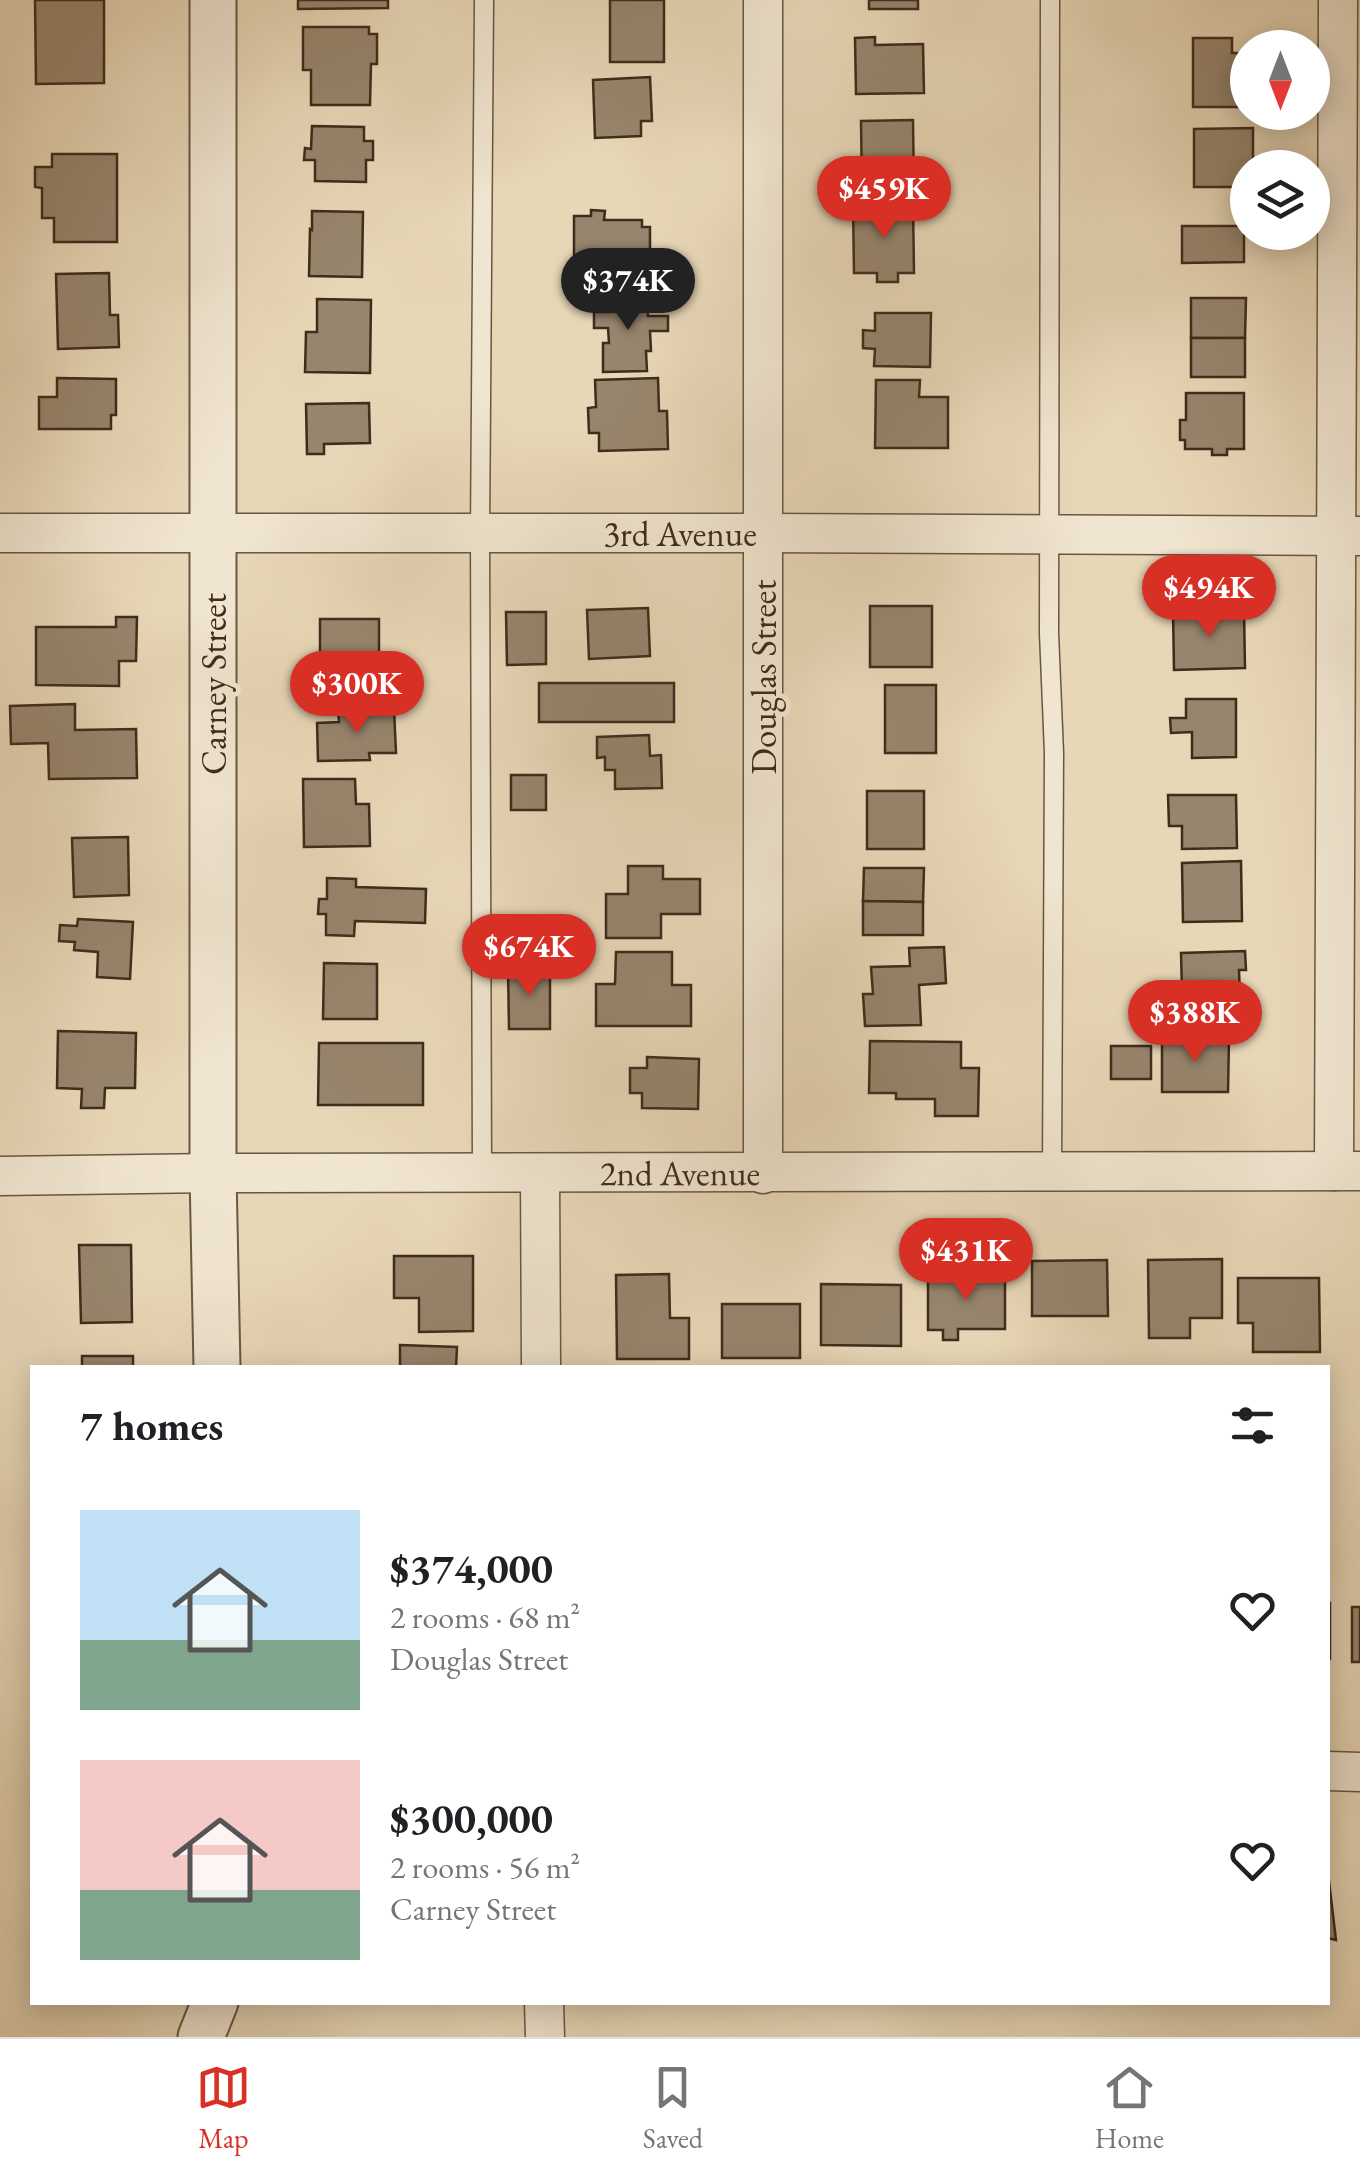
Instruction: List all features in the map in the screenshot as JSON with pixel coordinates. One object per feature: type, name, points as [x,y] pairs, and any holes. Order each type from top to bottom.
[{"type":"street","name":"Carney Street","points":[[213,0],[213,1173],[217,1365]]},
{"type":"street","name":"Douglas Street","points":[[763,0],[763,1174]]},
{"type":"street","points":[[1338,0],[1349,536],[1347,1171]]},
{"type":"street","name":"3rd Avenue","points":[[0,533],[1349,536]]},
{"type":"street","name":"2nd Avenue","points":[[0,1176],[1347,1171]]},
{"type":"street","points":[[540,1173],[541,1365]]},
{"type":"street","points":[[1330,1771],[1360,1772]]},
{"type":"street","points":[[201,2037],[214,2005]]},
{"type":"street","points":[[544,2005],[544,2037]]},
{"type":"lane","points":[[482,1173],[480,533],[484,0]]},
{"type":"lane","points":[[1050,0],[1048,634],[1054,753],[1052,1173]]},
{"type":"building","points":[[35,0],[104,0],[104,83],[36,84]]},
{"type":"building","points":[[298,0],[388,0],[388,8],[298,9]]},
{"type":"building","points":[[610,0],[664,0],[664,62],[610,62]]},
{"type":"building","points":[[869,0],[918,0],[918,9],[869,9]]},
{"type":"building","points":[[303,27],[369,27],[369,34],[377,34],[377,64],[371,64],[370,105],[311,105],[311,70],[303,70]]},
{"type":"building","points":[[875,37],[875,45],[923,44],[924,93],[856,94],[855,38]]},
{"type":"building","points":[[1193,38],[1230,38],[1230,107],[1193,107]]},
{"type":"building","points":[[650,77],[652,121],[641,121],[641,136],[595,138],[593,80]]},
{"type":"building","points":[[913,120],[914,192],[862,193],[861,121]]},
{"type":"building","points":[[312,126],[364,127],[364,141],[373,141],[373,160],[366,160],[366,182],[315,181],[315,160],[304,160],[305,148],[311,149]]},
{"type":"building","points":[[1194,129],[1253,130],[1253,150],[1230,150],[1230,187],[1194,187]]},
{"type":"building","points":[[52,154],[117,154],[117,242],[54,242],[54,218],[42,218],[42,188],[35,187],[35,167],[52,167]]},
{"type":"building","points":[[853,205],[913,205],[914,273],[898,273],[898,282],[877,282],[877,273],[854,273]]},
{"type":"building","points":[[591,210],[605,211],[604,220],[642,220],[642,227],[650,227],[650,258],[643,258],[643,269],[614,268],[614,275],[589,275],[589,266],[574,266],[574,216],[591,216]]},
{"type":"building","points":[[312,211],[363,212],[362,277],[309,276]]},
{"type":"building","points":[[1182,226],[1230,226],[1230,250],[1244,250],[1244,262],[1182,263]]},
{"type":"building","points":[[109,273],[110,315],[118,315],[119,347],[58,349],[56,274]]},
{"type":"building","points":[[647,296],[648,316],[668,316],[668,331],[650,331],[647,371],[603,372],[603,343],[609,343],[608,328],[594,328],[594,312],[609,312],[609,297]]},
{"type":"building","points":[[1191,298],[1246,298],[1245,338],[1191,338]]},
{"type":"building","points":[[317,299],[371,300],[370,373],[305,372],[306,332],[317,332]]},
{"type":"building","points":[[875,313],[931,313],[930,367],[874,366],[875,349],[863,348],[863,330],[875,331]]},
{"type":"building","points":[[1191,338],[1245,338],[1245,377],[1191,377]]},
{"type":"building","points":[[57,378],[116,379],[116,415],[111,415],[111,429],[39,429],[39,397],[57,397]]},
{"type":"building","points":[[658,378],[659,411],[667,411],[668,449],[599,451],[599,433],[589,433],[588,408],[596,407],[595,380]]},
{"type":"building","points":[[876,380],[920,380],[919,397],[948,397],[948,448],[875,448]]},
{"type":"building","points":[[1186,393],[1244,393],[1244,449],[1227,449],[1227,455],[1212,455],[1212,449],[1185,449],[1185,440],[1180,440],[1180,420],[1186,420]]},
{"type":"building","points":[[369,403],[370,443],[324,444],[324,454],[307,454],[306,404]]},
{"type":"building","points":[[870,606],[932,606],[932,667],[870,667]]},
{"type":"building","points":[[648,608],[650,656],[589,659],[587,610]]},
{"type":"building","points":[[1244,610],[1245,668],[1174,670],[1173,611]]},
{"type":"building","points":[[506,612],[546,612],[546,664],[507,665]]},
{"type":"building","points":[[116,617],[137,617],[136,661],[119,661],[119,686],[36,685],[36,627],[116,627]]},
{"type":"building","points":[[320,619],[379,619],[379,667],[320,667]]},
{"type":"building","points":[[539,683],[674,683],[674,722],[539,722]]},
{"type":"building","points":[[885,685],[936,685],[936,753],[885,753]]},
{"type":"building","points":[[1186,699],[1236,699],[1236,757],[1192,758],[1192,732],[1171,733],[1170,718],[1186,718]]},
{"type":"building","points":[[75,704],[75,730],[136,729],[137,778],[49,779],[48,743],[11,744],[10,706]]},
{"type":"building","points":[[394,709],[396,753],[369,753],[370,760],[318,761],[317,723],[339,722],[338,711]]},
{"type":"building","points":[[649,735],[650,756],[661,755],[662,788],[615,789],[615,770],[605,770],[605,757],[597,758],[597,737]]},
{"type":"building","points":[[511,775],[546,775],[546,810],[511,810]]},
{"type":"building","points":[[303,779],[355,779],[356,804],[369,804],[370,846],[304,847]]},
{"type":"building","points":[[867,791],[924,791],[924,849],[867,849]]},
{"type":"building","points":[[1168,795],[1236,795],[1237,848],[1182,849],[1182,826],[1169,826]]},
{"type":"building","points":[[128,837],[129,895],[74,897],[72,838]]},
{"type":"building","points":[[1241,861],[1242,921],[1183,922],[1182,863]]},
{"type":"building","points":[[628,866],[663,866],[663,879],[700,879],[700,914],[661,914],[661,938],[606,938],[606,894],[628,894]]},
{"type":"building","points":[[864,868],[924,868],[923,902],[863,901]]},
{"type":"building","points":[[327,878],[356,879],[356,887],[426,889],[425,923],[355,921],[354,936],[326,935],[326,914],[318,914],[319,899],[327,899]]},
{"type":"building","points":[[863,901],[923,902],[923,935],[863,935]]},
{"type":"building","points":[[78,919],[133,922],[130,979],[97,977],[98,952],[74,950],[75,942],[59,941],[60,925],[77,926]]},
{"type":"building","points":[[944,947],[946,983],[919,985],[921,1025],[865,1026],[863,994],[873,994],[871,967],[910,966],[909,948]]},
{"type":"building","points":[[1245,951],[1246,970],[1239,970],[1241,1027],[1183,1029],[1181,953]]},
{"type":"building","points":[[616,952],[672,952],[672,985],[691,985],[691,1026],[596,1026],[596,984],[615,984]]},
{"type":"building","points":[[324,963],[377,964],[377,1019],[323,1019]]},
{"type":"building","points":[[508,970],[550,970],[550,1029],[509,1029]]},
{"type":"building","points":[[58,1031],[136,1033],[135,1088],[105,1088],[104,1108],[81,1108],[82,1089],[57,1088]]},
{"type":"building","points":[[1162,1039],[1229,1039],[1228,1092],[1162,1092]]},
{"type":"building","points":[[870,1041],[961,1042],[961,1068],[979,1068],[978,1116],[935,1116],[935,1099],[896,1099],[896,1093],[869,1093]]},
{"type":"building","points":[[319,1043],[423,1043],[423,1105],[318,1105]]},
{"type":"building","points":[[1111,1046],[1151,1046],[1151,1079],[1111,1079]]},
{"type":"building","points":[[647,1057],[699,1059],[698,1109],[642,1108],[642,1093],[630,1093],[630,1068],[647,1068]]},
{"type":"building","points":[[79,1245],[131,1245],[132,1322],[81,1323]]},
{"type":"building","points":[[394,1256],[473,1256],[473,1331],[419,1332],[419,1298],[394,1298]]},
{"type":"building","points":[[1222,1259],[1222,1318],[1190,1318],[1190,1338],[1149,1338],[1148,1260]]},
{"type":"building","points":[[1107,1260],[1108,1316],[1032,1316],[1032,1261]]},
{"type":"building","points":[[669,1274],[670,1318],[689,1318],[689,1359],[617,1359],[616,1275]]},
{"type":"building","points":[[928,1274],[1005,1274],[1005,1329],[958,1329],[958,1340],[943,1340],[943,1330],[928,1330]]},
{"type":"building","points":[[1238,1278],[1319,1278],[1320,1352],[1253,1352],[1253,1323],[1238,1323]]},
{"type":"building","points":[[821,1284],[901,1285],[901,1346],[821,1345]]},
{"type":"building","points":[[722,1304],[800,1304],[800,1358],[722,1358]]},
{"type":"building","points":[[400,1345],[457,1347],[456,1365],[400,1365]]},
{"type":"building","points":[[82,1356],[133,1356],[133,1365],[82,1365]]},
{"type":"building","points":[[1352,1607],[1360,1607],[1360,1662],[1352,1662]]},
{"type":"building","points":[[1330,1890],[1336,1940],[1330,1938]]}]
